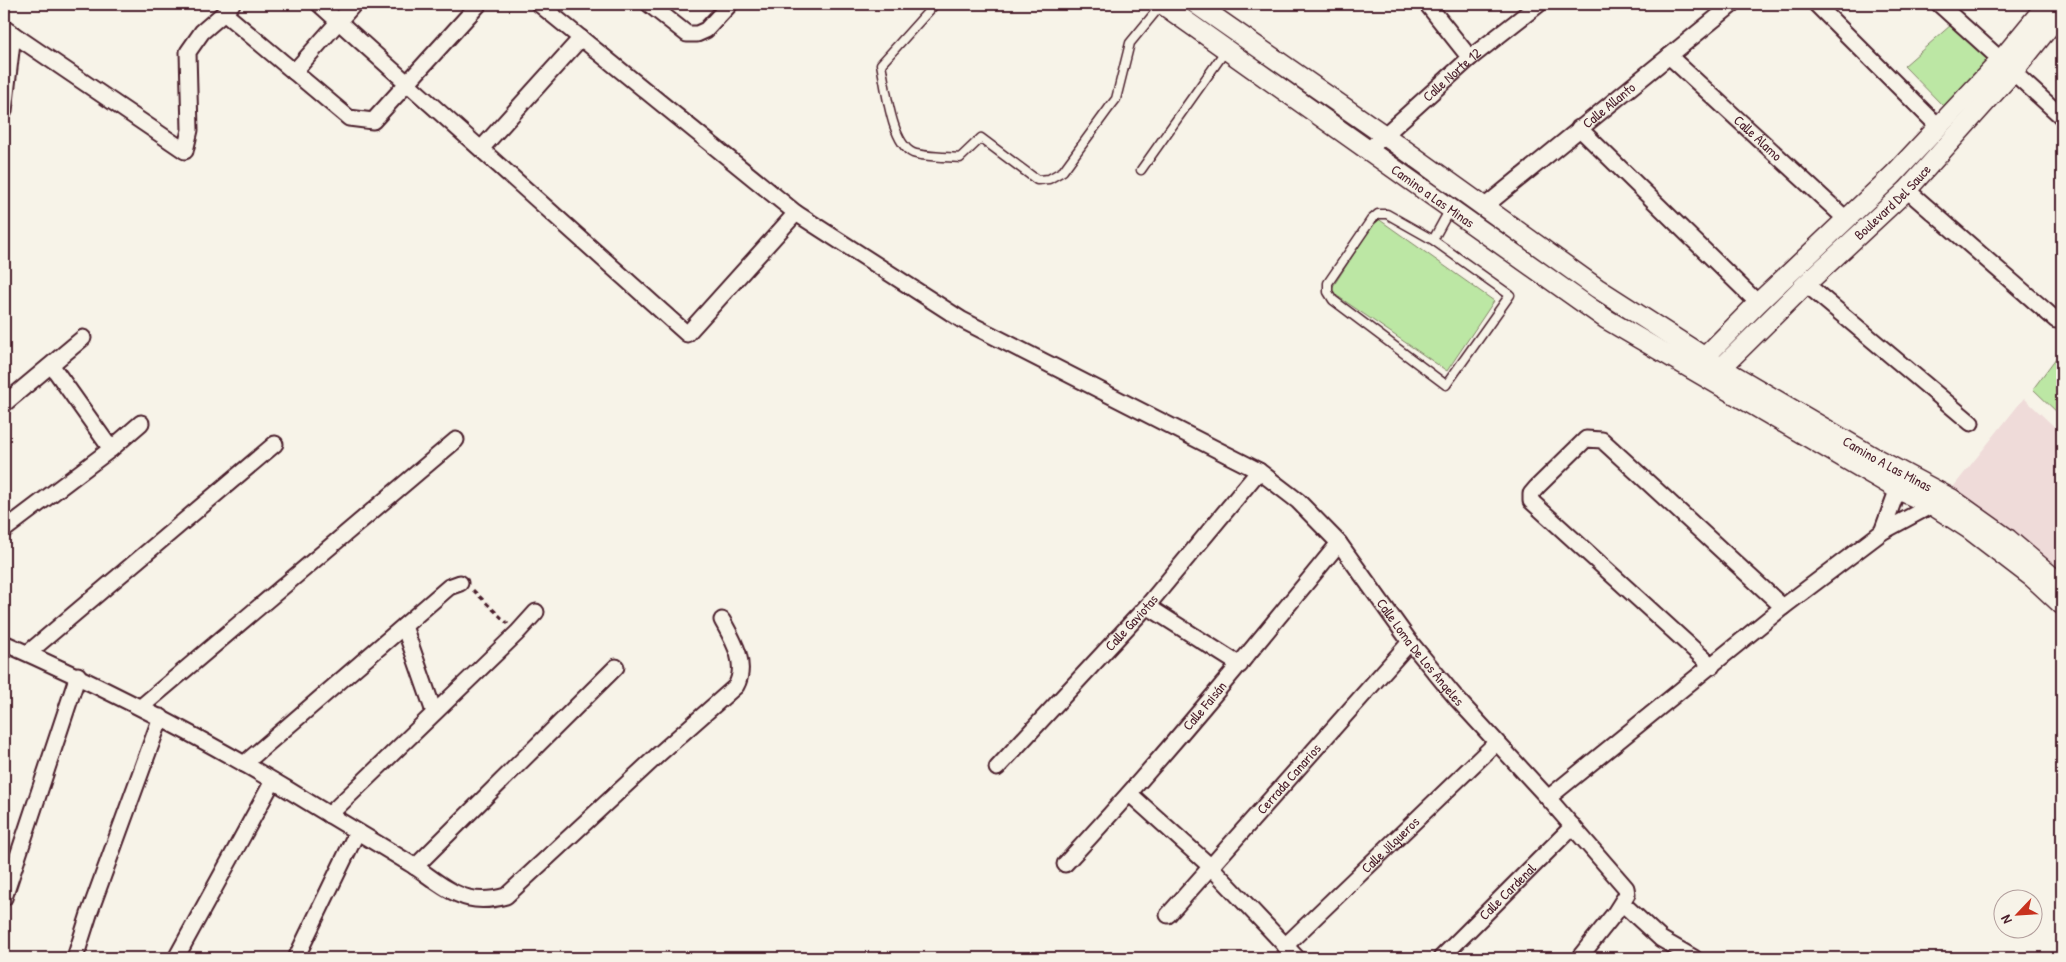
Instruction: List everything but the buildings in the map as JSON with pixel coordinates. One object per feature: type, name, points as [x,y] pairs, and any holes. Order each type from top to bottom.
[{"type":"street","points":[[319,4],[688,334],[796,213]]},
{"type":"street","points":[[294,72],[354,4]]},
{"type":"street","points":[[8,31],[185,151],[190,130],[188,52],[202,32],[228,8],[294,72],[349,118],[373,121],[479,4]]},
{"type":"street","name":"Calle Loma De Los Ángeles","points":[[539,4],[796,213],[962,320],[1259,471],[1298,501],[1339,543],[1410,642],[1457,699],[1548,798],[1626,888],[1627,894],[1622,903]]},
{"type":"street","points":[[649,4],[687,34],[697,34],[706,30],[730,4]]},
{"type":"street","name":"Camino a Las Minas","points":[[1162,4],[1581,302],[1692,371],[1715,374]]},
{"type":"street","name":"Camino a Las Minas","points":[[1196,4],[1384,135],[1597,288],[1704,356]]},
{"type":"street","points":[[1427,4],[1470,58]]},
{"type":"street","name":"Calle Norte 12","points":[[1367,151],[1470,58],[1539,4]]},
{"type":"street","name":"Calle Allanto","points":[[1484,207],[1733,4]]},
{"type":"street","points":[[1816,4],[1939,127]]},
{"type":"street","points":[[1939,4],[2062,116]]},
{"type":"street","name":"Boulevard Del Sauce","points":[[1715,374],[1806,284],[1907,190],[2007,66],[2047,4]]},
{"type":"street","name":"Boulevard Del Sauce","points":[[1692,371],[1704,356],[1758,303],[1847,220],[1939,127],[2007,66],[2062,11]]},
{"type":"street","points":[[4,111],[8,31]]},
{"type":"street","points":[[481,149],[581,38]]},
{"type":"street","name":"Calle Álamo","points":[[1669,56],[1847,220]]},
{"type":"street","points":[[1579,128],[1758,303]]},
{"type":"street","points":[[1907,190],[2056,320]]},
{"type":"street","points":[[1806,284],[1971,423]]},
{"type":"street","points":[[4,404],[52,366],[83,338]]},
{"type":"street","name":"Camino A Las Minas","points":[[1704,356],[1715,374],[1900,481],[2008,539],[2062,585]]},
{"type":"street","points":[[52,366],[110,449]]},
{"type":"street","points":[[4,530],[141,423]]},
{"type":"street","points":[[1712,666],[1532,501],[1532,494],[1537,487],[1586,439],[1602,440],[1782,607]]},
{"type":"street","points":[[141,707],[456,440]]},
{"type":"street","points":[[28,653],[275,444]]},
{"type":"street","name":"Calle Gaviotas","points":[[997,768],[1147,606],[1259,471]]},
{"type":"street","points":[[1882,532],[1900,481]]},
{"type":"street","points":[[1548,798],[1673,694],[1712,666],[1782,607],[1882,532],[1938,500]]},
{"type":"street","name":"Camino A Las Minas","points":[[1938,500],[2062,605]]},
{"type":"street","name":"Calle Faisán","points":[[1066,864],[1130,794],[1240,665],[1339,543]]},
{"type":"street","points":[[244,764],[449,587],[460,583]]},
{"type":"street","points":[[1147,606],[1240,665]]},
{"type":"street","points":[[329,816],[517,633],[536,612]]},
{"type":"street","points":[[4,643],[78,675],[161,717],[274,781],[448,889],[469,898],[494,900],[506,896],[658,755],[736,686],[741,670],[734,641],[722,620]]},
{"type":"street","points":[[404,626],[434,712]]},
{"type":"street","name":"Cerrada Canarios","points":[[1168,915],[1410,642]]},
{"type":"street","points":[[415,867],[616,667]]},
{"type":"street","points":[[4,898],[78,675]]},
{"type":"street","points":[[75,958],[89,914],[161,717]]},
{"type":"street","name":"Calle Jilgueros","points":[[1285,946],[1496,743]]},
{"type":"street","points":[[176,958],[274,781]]},
{"type":"street","points":[[1130,794],[1210,866],[1297,958]]},
{"type":"street","name":"Calle Cardenal","points":[[1442,958],[1573,826]]},
{"type":"street","points":[[296,958],[357,832]]},
{"type":"street","points":[[1579,958],[1622,903],[1661,939],[1694,958]]},
{"type":"lane","points":[[935,4],[881,64],[896,133],[904,145],[914,153],[960,158],[981,138],[1037,180],[1050,179],[1063,170],[1116,99],[1130,43],[1162,4]]},
{"type":"lane","points":[[1141,170],[1226,50]]},
{"type":"lane","points":[[1433,240],[1450,209]]},
{"type":"lane","points":[[1378,214],[1387,214],[1433,240],[1510,295],[1446,384],[1333,300],[1328,292],[1328,283],[1371,220],[1378,214]]},
{"type":"path","points":[[460,583],[471,588],[517,633]]},
{"type":"shaded area","points":[[2024,398],[2062,434],[2062,579],[1950,491]]},
{"type":"green space","points":[[1951,25],[1996,63],[1944,107],[1904,66]]},
{"type":"green space","points":[[1377,218],[1494,301],[1447,371],[1330,291]]},
{"type":"green space","points":[[2062,350],[2062,417],[2033,389]]}]
